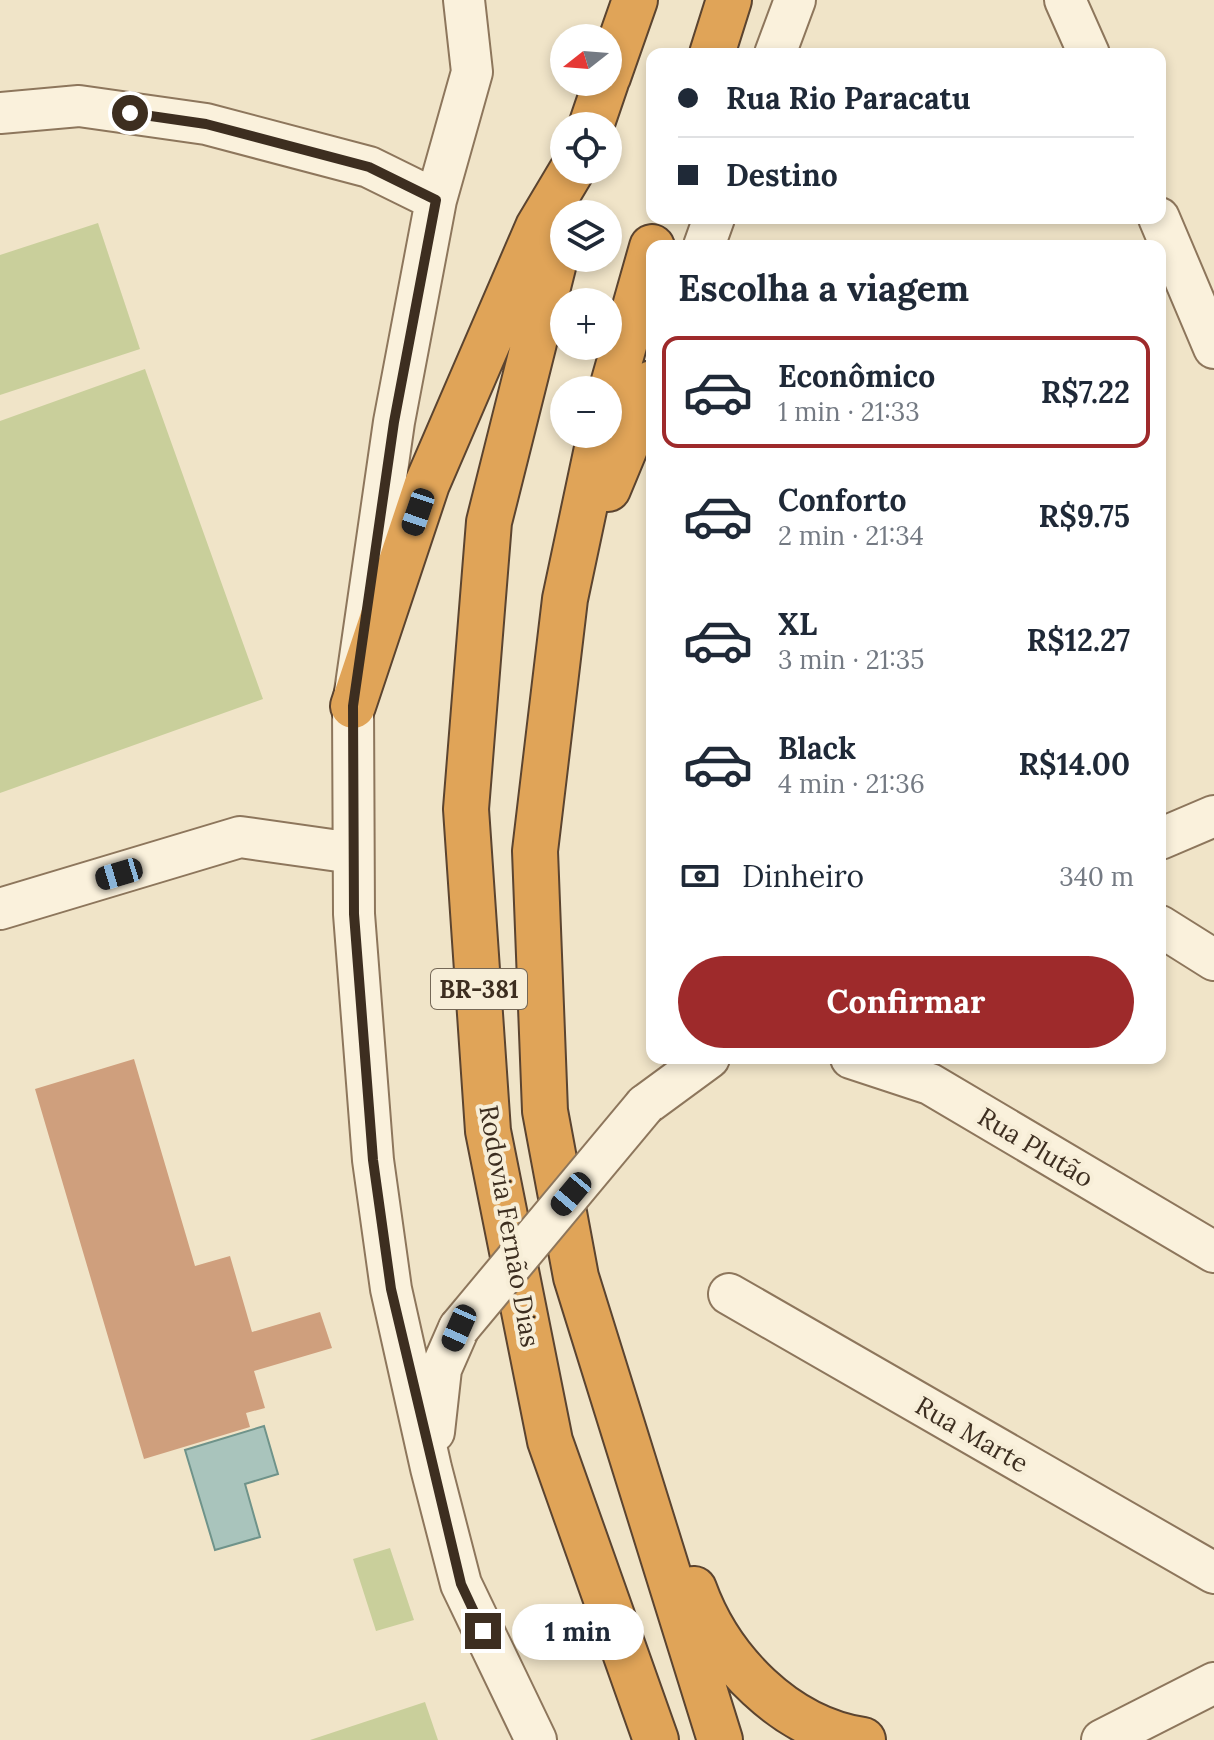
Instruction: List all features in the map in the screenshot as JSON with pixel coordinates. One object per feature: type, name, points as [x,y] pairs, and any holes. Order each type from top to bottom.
[{"type":"highway","points":[[622,37],[635,0]]},
{"type":"highway","points":[[714,48],[729,0]]},
{"type":"highway","points":[[353,706],[427,484],[538,227],[566,184]]},
{"type":"highway","points":[[615,376],[646,268]]},
{"type":"highway","name":"Rodovia Fernão Dias","points":[[552,272],[489,522],[466,809],[488,1131],[547,1425],[656,1740]]},
{"type":"highway","points":[[565,599],[646,398]]},
{"type":"highway","name":"BR-381","points":[[597,448],[565,599],[535,851],[545,1111],[576,1277],[720,1740]]},
{"type":"highway","points":[[576,1277],[593,1300],[696,1594],[719,1638],[749,1680],[790,1711],[838,1736],[863,1740]]},
{"type":"street","points":[[464,0],[472,72],[436,200],[394,422],[353,706],[354,914],[373,1160],[391,1289],[431,1468],[461,1584],[536,1740]]},
{"type":"street","points":[[777,48],[795,0]]},
{"type":"street","points":[[1065,0],[1086,48]]},
{"type":"street","points":[[0,113],[79,106],[206,124],[369,167],[436,200]]},
{"type":"street","points":[[1162,224],[1214,348]]},
{"type":"street","points":[[1166,836],[1214,816]]},
{"type":"street","points":[[0,909],[240,837],[353,853]]},
{"type":"street","points":[[1166,930],[1214,960]]},
{"type":"street","points":[[431,1468],[441,1369],[459,1328],[645,1105],[701,1064]]},
{"type":"street","name":"Rua Plutão","points":[[869,1064],[930,1084],[1214,1252]]},
{"type":"street","name":"Rua Marte","points":[[729,1294],[1214,1573]]},
{"type":"street","points":[[1106,1740],[1214,1683]]},
{"type":"green space","points":[[98,223],[140,349],[0,395],[0,255]]},
{"type":"green space","points":[[145,369],[263,699],[0,793],[0,421]]},
{"type":"green space","points":[[390,1548],[414,1620],[376,1631],[353,1559]]},
{"type":"green space","points":[[425,1702],[438,1740],[310,1740]]},
{"type":"water","points":[[264,1426],[278,1474],[245,1484],[260,1537],[215,1550],[185,1450]]},
{"type":"building","points":[[134,1059],[195,1266],[230,1256],[252,1332],[320,1312],[332,1348],[254,1371],[265,1408],[246,1413],[250,1427],[144,1459],[35,1089]]},
{"type":"route","points":[[130,113],[206,124],[369,167],[436,200],[394,422],[353,706],[354,914],[373,1160],[391,1289],[431,1468],[461,1584],[483,1631]]}]
